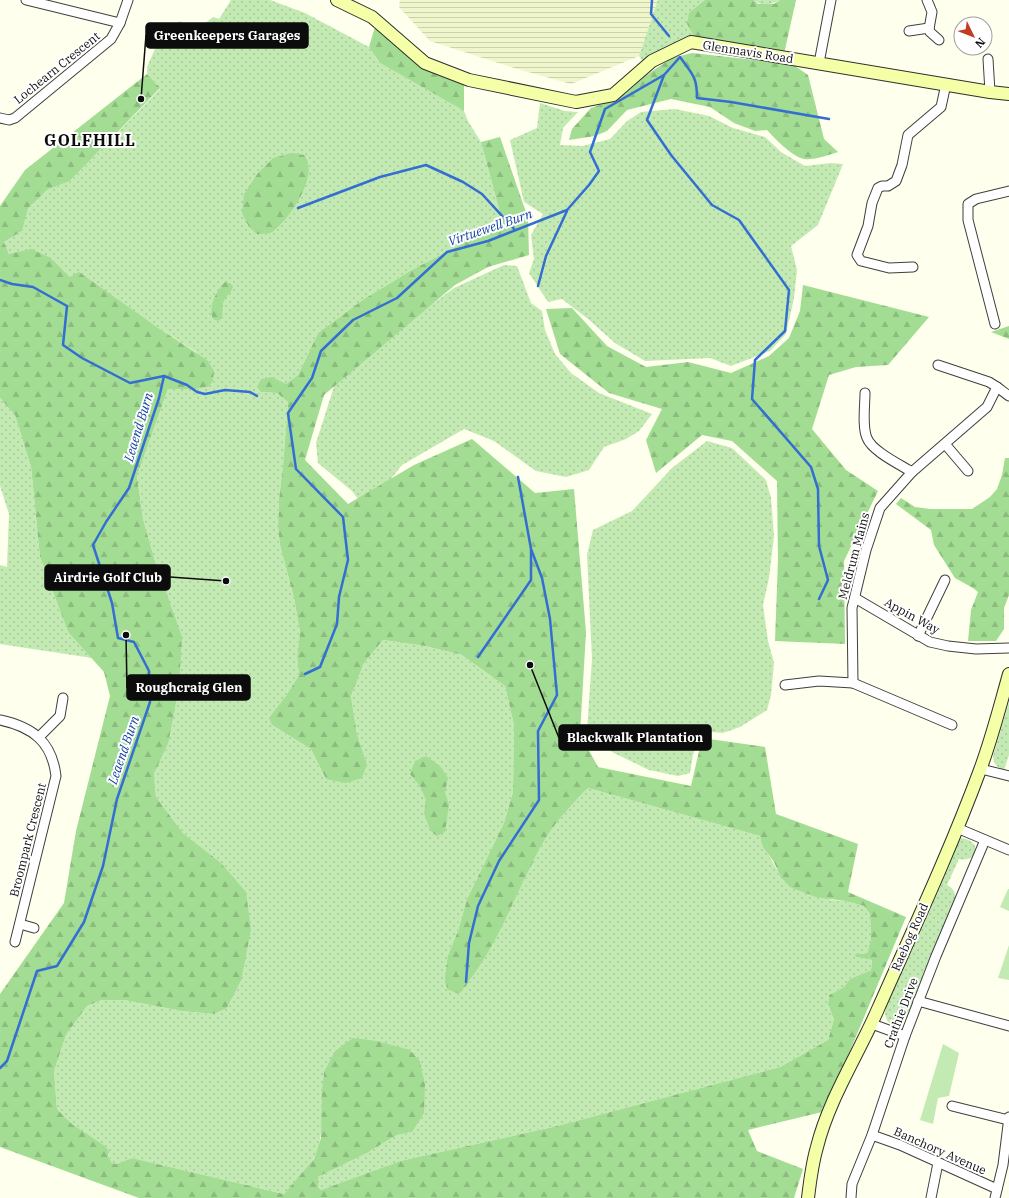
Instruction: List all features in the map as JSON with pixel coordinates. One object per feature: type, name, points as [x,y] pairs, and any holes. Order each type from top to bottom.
[{"type":"main road","name":"Glenmavis Road","points":[[337,0],[372,17],[425,63],[469,80],[576,102],[613,95],[652,61],[691,42],[1009,94]]},
{"type":"main road","name":"Raebog Road","points":[[808,1198],[817,1147],[824,1124],[846,1074],[872,1024],[957,828],[981,768],[1009,674]]},
{"type":"street","points":[[26,0],[120,23]]},
{"type":"street","name":"Lochearn Crescent","points":[[0,118],[9,120],[15,118],[111,40],[120,23],[128,0]]},
{"type":"street","points":[[819,63],[831,0]]},
{"type":"street","points":[[927,0],[932,12],[929,28],[930,32],[939,40]]},
{"type":"street","points":[[909,31],[929,28]]},
{"type":"street","points":[[988,59],[990,92]]},
{"type":"street","points":[[913,267],[889,268],[861,261],[857,255],[868,226],[872,203],[878,188],[888,186],[896,181],[902,165],[908,135],[941,107],[946,84]]},
{"type":"street","points":[[995,324],[968,220],[968,204],[976,199],[1009,191]]},
{"type":"street","points":[[938,365],[989,382],[1009,396]]},
{"type":"street","name":"Meldrum Mains","points":[[853,683],[852,608],[866,550],[880,508],[912,472],[987,407],[997,387]]},
{"type":"street","points":[[865,393],[866,437],[872,446],[912,472]]},
{"type":"street","points":[[945,444],[968,471]]},
{"type":"street","points":[[918,636],[945,580]]},
{"type":"street","name":"Appin Way","points":[[855,598],[930,642],[948,646],[976,649],[1009,648]]},
{"type":"street","points":[[785,685],[819,681],[853,683],[952,725]]},
{"type":"street","points":[[39,737],[60,716],[62,698]]},
{"type":"street","name":"Broompark Crescent","points":[[0,720],[16,723],[39,737],[49,750],[55,764],[56,776],[15,942]]},
{"type":"street","points":[[981,768],[1009,776]]},
{"type":"street","points":[[957,828],[1009,850]]},
{"type":"street","name":"Crathie Drive","points":[[851,1198],[852,1184],[872,1135],[918,1001],[985,840]]},
{"type":"street","points":[[20,924],[34,928]]},
{"type":"street","points":[[918,1001],[1009,1026]]},
{"type":"street","points":[[872,1024],[905,1036]]},
{"type":"street","points":[[952,1106],[1008,1119],[1005,1157],[996,1194]]},
{"type":"street","name":"Banchory Avenue","points":[[872,1135],[900,1145],[938,1163],[996,1194]]},
{"type":"street","points":[[931,1198],[938,1163]]},
{"type":"green space","points":[[231,0],[270,0],[305,13],[369,47],[380,63],[464,111],[468,121],[481,142],[502,220],[410,271],[364,299],[318,333],[298,375],[286,384],[261,392],[277,393],[288,402],[279,499],[278,527],[280,545],[294,598],[300,632],[297,657],[299,675],[286,696],[272,725],[311,749],[326,779],[367,764],[357,734],[351,696],[364,663],[383,640],[425,646],[462,655],[505,686],[514,725],[513,792],[504,823],[467,899],[458,931],[448,955],[469,982],[486,955],[505,919],[544,839],[565,811],[588,788],[760,836],[780,876],[832,900],[845,901],[864,906],[870,914],[871,938],[867,954],[856,954],[856,957],[872,960],[871,970],[850,979],[844,987],[829,995],[828,1006],[834,1019],[828,1040],[780,1067],[557,1126],[400,1161],[321,1190],[318,1187],[318,1177],[365,1154],[397,1135],[412,1132],[425,1083],[420,1061],[410,1050],[324,1072],[322,1128],[318,1149],[308,1167],[284,1194],[132,1158],[116,1164],[112,1163],[104,1145],[72,1124],[57,1109],[54,1071],[66,1035],[87,1006],[102,1000],[124,1000],[182,1011],[214,1014],[227,1008],[241,981],[220,862],[183,833],[156,797],[154,774],[168,744],[155,561],[143,519],[137,476],[168,389],[196,389],[208,387],[196,352],[154,325],[70,277],[51,258],[9,254],[4,242],[22,231],[27,208],[47,190],[70,181],[160,89],[147,74],[147,67],[163,31],[180,21],[193,33],[213,17],[219,19]]},
{"type":"green space","points":[[400,0],[658,0],[639,56],[571,84],[514,68],[430,41],[399,7]]},
{"type":"green space","points":[[658,0],[705,0],[696,39],[644,63],[639,56]]},
{"type":"green space","points":[[705,0],[754,0],[758,4],[774,4],[780,0],[796,0],[784,54],[696,39],[687,24],[689,13]]},
{"type":"green space","points":[[754,0],[780,0],[774,3],[760,4]]},
{"type":"green space","points":[[375,27],[464,83],[464,111],[380,63],[369,47]]},
{"type":"green space","points":[[692,53],[792,64],[808,75],[824,139],[838,152],[814,159],[801,158],[778,142],[767,130],[755,131],[734,123],[710,107],[671,99],[627,110],[607,131],[595,136],[569,140],[572,129],[591,108],[626,93],[645,76],[672,58]]},
{"type":"green space","points":[[147,74],[160,88],[70,181],[47,190],[28,208],[22,231],[4,242],[9,254],[31,249],[51,258],[70,277],[79,272],[207,360],[214,371],[213,381],[208,387],[196,389],[168,389],[137,476],[143,519],[155,561],[182,637],[179,686],[168,744],[154,774],[156,797],[183,833],[220,862],[246,892],[251,930],[241,981],[227,1008],[214,1014],[182,1011],[124,1000],[102,1000],[87,1006],[66,1035],[54,1071],[57,1109],[72,1124],[104,1145],[109,1151],[108,1155],[112,1163],[116,1164],[132,1158],[284,1194],[314,1159],[321,1138],[324,1072],[335,1051],[353,1038],[377,1041],[410,1050],[420,1061],[425,1083],[424,1113],[412,1132],[397,1135],[365,1154],[318,1177],[318,1187],[321,1190],[400,1161],[557,1126],[780,1067],[828,1040],[834,1019],[828,1005],[829,995],[844,987],[850,979],[871,970],[872,960],[856,957],[855,954],[867,954],[871,938],[870,914],[864,906],[845,901],[816,897],[790,887],[780,876],[774,862],[763,847],[760,836],[588,788],[565,812],[545,839],[505,921],[479,966],[459,994],[447,989],[445,978],[448,955],[458,931],[467,899],[504,823],[513,792],[514,725],[505,686],[462,655],[425,646],[383,640],[364,663],[351,696],[357,734],[367,764],[362,778],[346,783],[326,779],[311,749],[272,725],[269,718],[286,696],[299,675],[297,657],[300,632],[294,598],[280,545],[278,527],[279,499],[288,402],[277,393],[261,392],[257,387],[261,379],[272,377],[286,384],[298,375],[318,333],[364,299],[410,271],[463,243],[502,220],[481,142],[500,137],[528,218],[529,255],[488,267],[455,285],[324,395],[305,460],[348,504],[414,465],[472,439],[535,493],[574,489],[586,632],[580,734],[598,767],[691,786],[702,738],[765,747],[776,814],[858,844],[848,892],[906,917],[839,1077],[822,1112],[748,1130],[757,1151],[803,1169],[794,1198],[139,1198],[0,1147],[0,994],[64,903],[76,831],[110,696],[104,672],[68,632],[40,557],[31,467],[15,415],[0,398],[0,206],[25,170]]},
{"type":"green space","points":[[540,103],[565,111],[578,112],[563,128],[560,145],[583,146],[610,139],[627,121],[641,112],[675,109],[709,116],[733,128],[765,137],[781,152],[805,166],[831,163],[843,164],[818,225],[791,246],[797,270],[794,298],[786,334],[770,351],[731,366],[710,358],[645,361],[615,343],[588,319],[562,299],[548,302],[529,273],[534,259],[531,235],[543,214],[524,202],[510,140],[537,128]]},
{"type":"green space","points":[[292,153],[304,155],[308,162],[309,172],[303,191],[286,219],[279,226],[270,233],[257,234],[249,227],[242,213],[244,194],[258,173],[273,158]]},
{"type":"green space","points":[[504,265],[517,266],[531,303],[542,311],[545,330],[555,354],[571,373],[599,393],[652,414],[639,431],[626,439],[604,447],[589,470],[566,477],[536,471],[494,441],[464,429],[402,465],[377,496],[370,515],[352,491],[318,463],[316,443],[338,374],[454,288]]},
{"type":"green space","points":[[225,282],[230,283],[233,286],[224,301],[222,318],[218,321],[213,319],[212,304],[216,294]]},
{"type":"green space","points":[[803,285],[929,317],[888,365],[856,367],[829,375],[812,429],[846,470],[878,491],[844,561],[845,644],[775,641],[778,560],[777,481],[732,441],[702,435],[656,473],[646,440],[662,409],[609,393],[560,354],[546,309],[572,308],[607,346],[646,367],[688,362],[731,373],[769,356],[789,338],[800,311]]},
{"type":"green space","points":[[1009,326],[1009,339],[991,332]]},
{"type":"green space","points":[[0,398],[15,415],[31,467],[40,557],[68,632],[92,658],[0,644],[0,565],[7,567],[9,514],[0,486]]},
{"type":"green space","points":[[707,441],[732,448],[766,480],[771,498],[774,536],[769,578],[763,605],[768,641],[774,663],[771,695],[767,710],[740,727],[723,733],[701,731],[693,755],[690,773],[678,776],[649,770],[614,753],[597,743],[587,730],[592,659],[587,555],[593,530],[632,511],[672,468]]},
{"type":"green space","points":[[1005,458],[1009,458],[1009,595],[1004,608],[1004,629],[996,641],[968,641],[971,610],[978,592],[955,578],[934,545],[931,530],[896,504],[901,498],[915,507],[930,509],[972,509],[990,497],[997,489],[1002,475]]},
{"type":"green space","points":[[1009,702],[1009,755],[1004,770],[996,765],[993,756]]},
{"type":"green space","points":[[426,756],[440,766],[448,778],[445,792],[449,805],[445,832],[437,836],[430,830],[424,813],[426,800],[420,786],[410,774],[415,761]]},
{"type":"green space","points":[[961,838],[969,840],[973,844],[975,847],[975,852],[970,858],[959,859],[947,885],[951,887],[955,895],[952,909],[907,1016],[898,1023],[894,1024],[888,1022],[885,1014],[886,1005]]},
{"type":"green space","points":[[1009,889],[1009,911],[1000,907]]},
{"type":"green space","points":[[1009,945],[1009,980],[998,978]]},
{"type":"green space","points":[[943,1044],[959,1053],[949,1096],[938,1098],[933,1124],[920,1120]]},
{"type":"waterway","name":"Virtuewell Burn","points":[[652,0],[651,14],[669,36]]},
{"type":"waterway","name":"Virtuewell Burn","points":[[305,674],[320,667],[337,624],[339,597],[348,560],[343,517],[296,469],[288,413],[312,378],[321,351],[353,320],[397,298],[447,252],[488,241],[567,210],[599,171],[590,152],[605,109],[664,75],[680,57],[695,80],[697,98],[731,102],[829,119]]},
{"type":"waterway","points":[[664,75],[647,120],[671,155],[712,205],[739,220],[789,290],[785,331],[755,360],[752,399],[811,467],[818,489],[819,546],[828,580],[819,599]]},
{"type":"waterway","points":[[298,208],[380,177],[426,165],[463,182],[482,194],[515,230]]},
{"type":"waterway","points":[[538,286],[546,256],[567,211]]},
{"type":"waterway","name":"Leaend Burn","points":[[0,280],[12,284],[33,287],[67,306],[63,345],[82,358],[130,383],[164,376],[159,398],[129,488],[106,522],[93,545],[112,603],[118,638],[134,642],[149,671],[150,702],[117,799],[103,866],[84,922],[57,966],[37,971],[7,1061],[0,1068]]},
{"type":"waterway","points":[[164,376],[187,385],[197,392],[205,394],[225,390],[250,392],[257,396]]},
{"type":"waterway","points":[[466,982],[469,943],[478,906],[499,861],[539,800],[538,731],[557,695],[550,619],[542,578],[531,549],[518,477]]},
{"type":"waterway","points":[[478,657],[531,580],[531,550]]},
{"type":"place","name":"Greenkeepers Garages","points":[[141,99]]},
{"type":"place","name":"Airdrie Golf Club","points":[[226,581]]},
{"type":"place","name":"Roughcraig Glen","points":[[126,635]]},
{"type":"place","name":"Blackwalk Plantation","points":[[530,665]]},
{"type":"district","name":"GOLFHILL","points":[[90,140]]}]
